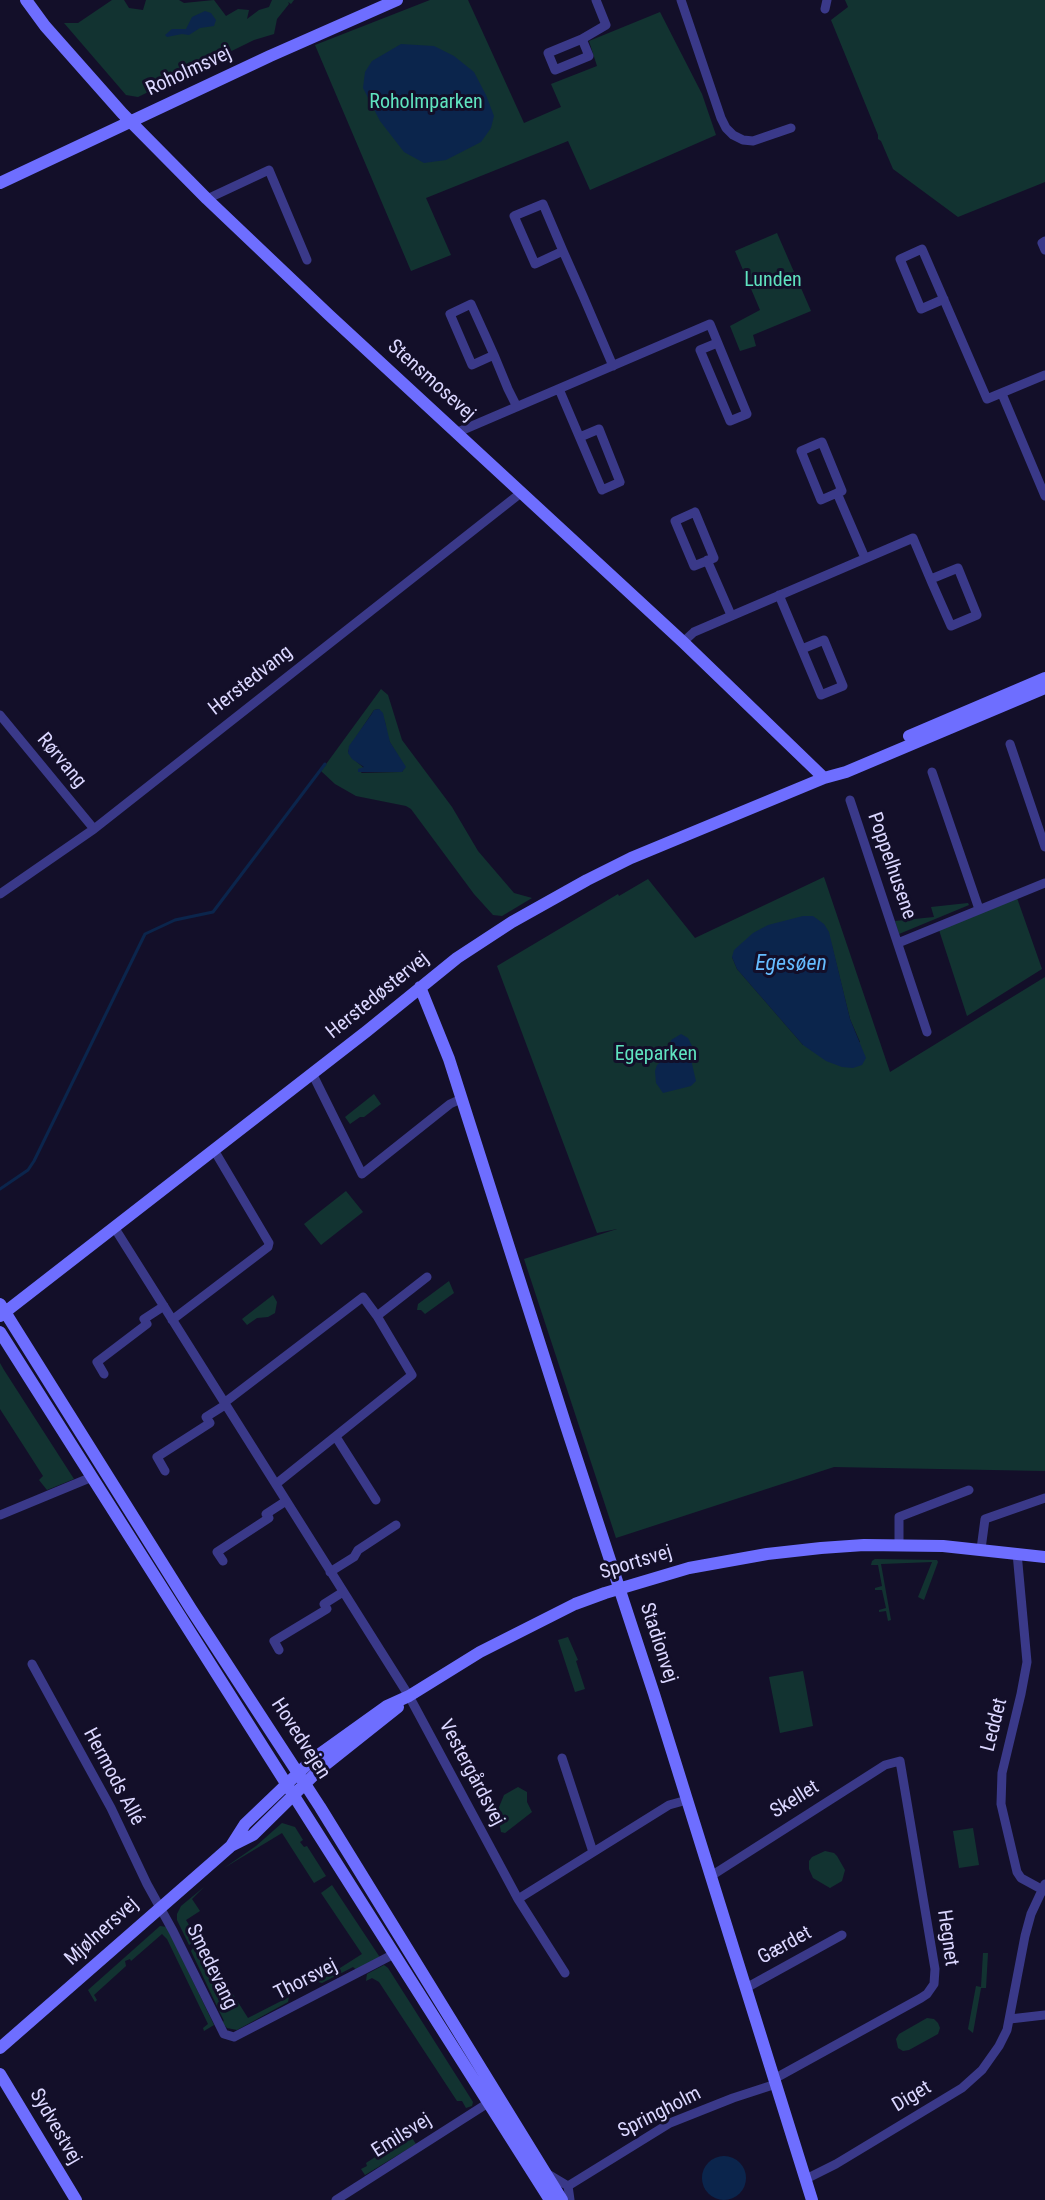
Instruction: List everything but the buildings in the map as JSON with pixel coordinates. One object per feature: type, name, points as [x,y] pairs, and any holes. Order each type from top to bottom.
[{"type":"street","name":"Stensmosevej","points":[[26,0],[45,26],[130,121],[207,199],[683,642],[824,778]]},
{"type":"street","name":"Roholmsvej","points":[[0,183],[397,0]]},
{"type":"street","points":[[582,39],[606,25],[596,0]]},
{"type":"street","points":[[681,0],[726,128],[743,140],[753,141],[791,128]]},
{"type":"street","points":[[207,199],[269,170],[307,260]]},
{"type":"street","points":[[563,251],[535,264],[514,216],[543,204],[613,366]]},
{"type":"street","points":[[1045,241],[1042,243],[1045,250]]},
{"type":"street","points":[[944,299],[921,309],[900,259],[922,249],[944,299],[987,399],[1045,375]]},
{"type":"street","points":[[494,355],[472,365],[450,314],[471,304],[494,355],[517,407]]},
{"type":"street","points":[[458,432],[710,324],[747,414],[730,421],[700,350],[717,343]]},
{"type":"street","points":[[559,389],[602,490],[620,482],[599,429],[580,437]]},
{"type":"street","points":[[1002,394],[1045,496]]},
{"type":"street","points":[[822,442],[842,491],[837,493],[821,500],[801,451],[822,442]]},
{"type":"street","name":"Herstedvang","points":[[0,894],[94,829],[522,492]]},
{"type":"street","points":[[837,493],[865,558]]},
{"type":"street","points":[[695,512],[714,558],[707,560],[694,566],[675,521],[695,512]]},
{"type":"street","points":[[683,642],[694,632],[731,615],[913,538],[951,626],[977,615],[958,568],[931,579]]},
{"type":"street","points":[[707,560],[731,615]]},
{"type":"street","points":[[779,595],[821,695],[843,686],[824,640],[802,649]]},
{"type":"street","name":"Herstedøstervej","points":[[824,778],[847,763],[1045,678]]},
{"type":"street","name":"Herstedøstervej","points":[[2,1311],[214,1150],[457,958],[512,922],[626,861],[1045,688]]},
{"type":"street","name":"Rørvang","points":[[0,715],[94,829]]},
{"type":"street","points":[[1010,744],[1045,847]]},
{"type":"street","points":[[932,772],[979,909]]},
{"type":"street","name":"Poppelhusene","points":[[850,800],[927,1032]]},
{"type":"street","name":"Poppelhusene","points":[[898,943],[1045,883]]},
{"type":"street","name":"Stadionvej","points":[[420,987],[449,1059],[812,2200]]},
{"type":"street","points":[[312,1073],[362,1174],[450,1104],[461,1099]]},
{"type":"street","points":[[172,1320],[268,1247],[269,1243],[214,1150]]},
{"type":"street","name":"Vestergårdsvej","points":[[114,1227],[409,1696],[518,1899],[565,1973]]},
{"type":"street","points":[[377,1316],[427,1277]]},
{"type":"street","points":[[165,1471],[157,1457],[210,1423],[206,1417],[363,1297],[412,1375],[276,1484]]},
{"type":"street","points":[[104,1374],[97,1362],[147,1324],[144,1319],[164,1306]]},
{"type":"street","name":"Hovedvejen","points":[[2,1311],[302,1779],[562,2200]]},
{"type":"street","name":"Hovedvejen","points":[[0,1332],[550,2200]]},
{"type":"street","points":[[336,1437],[376,1500]]},
{"type":"street","points":[[0,1515],[92,1477]]},
{"type":"street","points":[[899,1546],[899,1517],[969,1490]]},
{"type":"street","points":[[981,1549],[985,1519],[1045,1498]]},
{"type":"street","points":[[223,1561],[217,1552],[269,1518],[266,1514],[286,1501]]},
{"type":"street","points":[[330,1572],[396,1525]]},
{"type":"street","name":"Sportsvej","points":[[290,1790],[302,1779],[313,1759],[387,1706],[538,1622],[619,1588],[689,1568],[821,1548],[943,1546],[1045,1557]]},
{"type":"street","name":"Leddet","points":[[1017,1553],[1027,1662],[1002,1773],[1001,1804],[1017,1872],[1021,1878],[1044,1888]]},
{"type":"street","points":[[279,1650],[274,1641],[327,1609],[324,1604],[343,1592]]},
{"type":"street","name":"Hermods Allé","points":[[32,1664],[111,1808],[160,1908]]},
{"type":"street","points":[[562,1758],[593,1852]]},
{"type":"street","name":"Skellet","points":[[711,1876],[885,1765],[900,1761]]},
{"type":"street","name":"Hegnet","points":[[775,2082],[921,1998],[930,1991],[935,1980],[900,1761]]},
{"type":"street","name":"Mjølnersvej","points":[[0,2048],[231,1846],[245,1824],[290,1790]]},
{"type":"street","points":[[518,1899],[669,1805],[687,1800]]},
{"type":"street","name":"Diget","points":[[806,2179],[970,2082],[982,2070],[999,2046],[1010,2019],[1025,1936],[1031,1914],[1044,1888]]},
{"type":"street","name":"Smedevang","points":[[160,1908],[224,2034],[234,2037]]},
{"type":"street","name":"Gærdet","points":[[746,1988],[842,1935]]},
{"type":"street","name":"Thorsvej","points":[[234,2037],[394,1954]]},
{"type":"street","points":[[1010,2019],[1045,2015]]},
{"type":"street","name":"Sydvestvej","points":[[0,2074],[76,2200]]},
{"type":"street","name":"Springholm","points":[[568,2186],[670,2123],[775,2082]]},
{"type":"street","name":"Emilsvej","points":[[336,2200],[488,2103]]},
{"type":"street","points":[[545,2172],[568,2186],[570,2200]]},
{"type":"green space","points":[[112,0],[124,0],[129,8],[143,10],[146,0],[179,0],[184,3],[214,0],[226,16],[238,9],[249,10],[247,19],[269,7],[272,0],[294,0],[291,4],[288,2],[277,19],[274,34],[254,40],[138,97],[126,95],[64,23],[78,23]]},
{"type":"green space","name":"Roholmparken","points":[[430,0],[468,0],[524,123],[561,107],[551,84],[597,66],[589,41],[660,12],[702,94],[716,135],[590,190],[568,141],[426,198],[451,255],[411,271],[315,45]]},
{"type":"green space","points":[[845,0],[1045,0],[1045,182],[958,217],[893,169],[831,20],[848,7]]},
{"type":"green space","name":"Lunden","points":[[777,233],[811,311],[753,335],[756,346],[740,351],[730,326],[760,310],[735,251]]},
{"type":"green space","points":[[381,689],[388,695],[402,740],[452,807],[478,851],[514,893],[532,898],[502,916],[493,915],[411,809],[356,796],[335,784],[321,771]],"holes":[[[379,709],[388,739],[405,767],[402,772],[361,773],[364,768],[348,752],[350,746],[374,710]]]},
{"type":"green space","name":"Egeparken","points":[[824,877],[890,1072],[1045,977],[1045,1471],[834,1467],[616,1538],[524,1259],[617,1229],[597,1233],[497,966],[648,879],[695,938]],"holes":[[[832,946],[850,1019],[860,1042],[803,1045],[737,969],[732,957]]]},
{"type":"green space","points":[[1017,898],[1042,969],[967,1016],[939,930]]},
{"type":"green space","points":[[968,903],[899,934],[895,921],[934,917],[931,907]]},
{"type":"green space","points":[[374,1094],[381,1104],[350,1124],[345,1117]]},
{"type":"green space","points":[[346,1191],[363,1212],[321,1245],[304,1224]]},
{"type":"green space","points":[[449,1281],[454,1293],[425,1314],[417,1310],[418,1304]]},
{"type":"green space","points":[[273,1295],[277,1302],[275,1313],[257,1318],[247,1325],[242,1319]]},
{"type":"green space","points":[[0,1363],[74,1479],[47,1490],[39,1480],[43,1476],[0,1409]]},
{"type":"green space","points":[[875,1559],[937,1560],[924,1600],[918,1597],[932,1562],[881,1564],[891,1620],[888,1621],[886,1611],[879,1612],[886,1608],[882,1590],[875,1590],[882,1586],[878,1565],[871,1565]]},
{"type":"green space","points":[[568,1637],[585,1689],[575,1692],[558,1640]]},
{"type":"green space","points":[[803,1671],[813,1726],[780,1733],[769,1677]]},
{"type":"green space","points":[[518,1787],[527,1792],[527,1802],[532,1812],[505,1833],[501,1832],[497,1812],[504,1795]]},
{"type":"green space","points":[[282,1823],[295,1827],[303,1840],[300,1842],[307,1846],[326,1876],[314,1883],[282,1833],[224,1868],[256,1846]]},
{"type":"green space","points":[[973,1828],[979,1865],[959,1868],[953,1831]]},
{"type":"green space","points":[[825,1851],[834,1853],[845,1870],[842,1881],[830,1888],[813,1878],[809,1869],[812,1857]]},
{"type":"green space","points":[[332,1885],[381,1959],[358,1971],[353,1967],[322,1983],[318,1982],[362,1954],[321,1893]]},
{"type":"green space","points":[[204,1887],[192,1899],[200,1911],[186,1920],[198,1939],[189,1945],[177,1914],[181,1906]]},
{"type":"green space","points":[[160,1926],[167,1927],[214,2025],[204,2031],[208,2024],[162,1934],[131,1961],[125,1961],[126,1966],[94,1995],[95,2002],[88,1990]]},
{"type":"green space","points":[[195,1945],[198,1950],[203,1947],[248,2018],[289,1997],[288,2002],[237,2030],[227,2028],[191,1951]]},
{"type":"green space","points":[[983,1953],[988,1953],[986,1988],[981,1988],[973,2033],[968,2029],[976,1986],[981,1987]]},
{"type":"green space","points":[[384,1965],[473,2102],[472,2106],[466,2108],[462,2101],[457,2101],[379,1982],[372,1978],[366,1981],[367,1974]]},
{"type":"green space","points":[[927,2018],[938,2023],[938,2034],[909,2050],[898,2048],[896,2039],[899,2034]]},
{"type":"green space","points":[[412,2138],[416,2144],[365,2175],[361,2169],[367,2166],[366,2163],[403,2139],[405,2142]]},
{"type":"water","points":[[205,11],[216,20],[214,26],[200,28],[189,35],[165,35],[172,29],[186,29],[192,17]]},
{"type":"water","points":[[401,44],[434,46],[454,56],[474,72],[494,116],[491,128],[481,142],[446,160],[424,163],[404,152],[380,121],[363,88],[365,72],[372,61]]},
{"type":"water","points":[[379,709],[383,713],[390,742],[406,767],[402,772],[358,772],[364,767],[348,753],[349,746],[374,710]]},
{"type":"water","name":"Egesøen","points":[[813,916],[829,932],[850,1019],[866,1058],[862,1065],[842,1067],[826,1061],[803,1045],[737,969],[732,957],[734,950],[753,933],[768,925]]},
{"type":"water","points":[[681,1034],[688,1038],[692,1046],[696,1081],[691,1086],[663,1093],[656,1083],[655,1071],[668,1055],[671,1040]]},
{"type":"water","points":[[724,2156],[740,2162],[746,2178],[740,2194],[724,2200],[708,2194],[702,2178],[708,2162]]},
{"type":"waterway","points":[[0,1189],[28,1170],[34,1161],[145,934],[175,920],[213,912],[325,764]]}]
